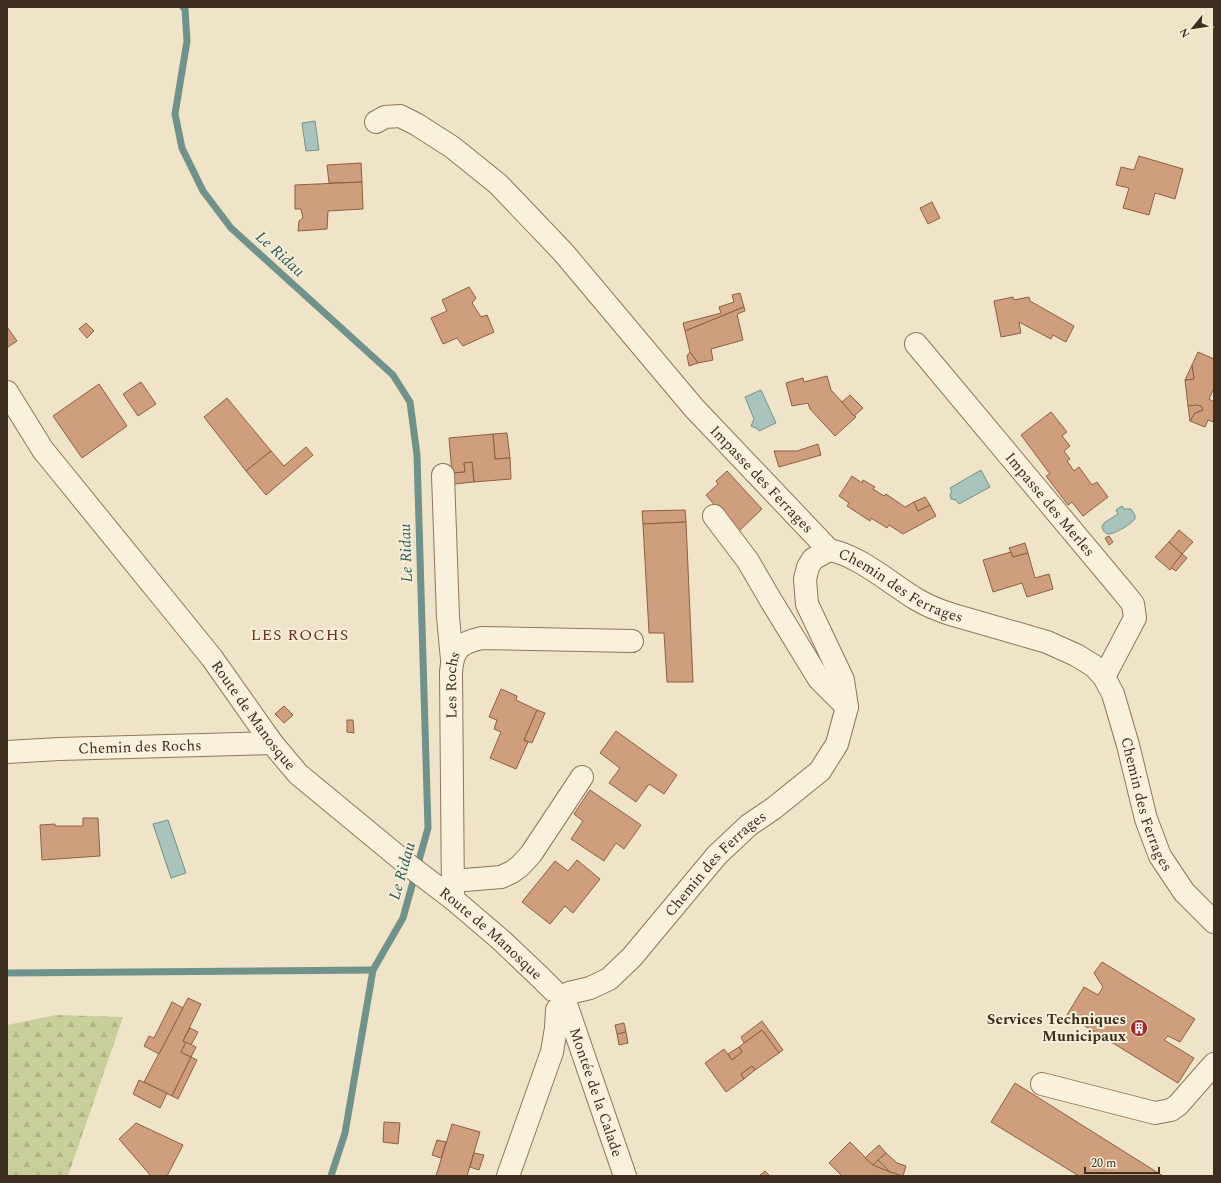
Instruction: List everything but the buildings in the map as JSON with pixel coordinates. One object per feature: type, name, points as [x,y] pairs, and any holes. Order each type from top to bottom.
[{"type":"street","name":"Impasse des Ferrages","points":[[376,122],[385,117],[400,116],[416,124],[452,146],[498,184],[563,252],[694,408],[829,550]]},
{"type":"street","name":"Impasse des Merles","points":[[916,344],[1133,604],[1135,618],[1104,677]]},
{"type":"street","name":"Route de Manosque","points":[[7,392],[43,450],[212,658],[272,743],[298,774],[430,882],[453,890],[562,1000]]},
{"type":"street","points":[[443,475],[448,617],[452,660]]},
{"type":"street","points":[[714,516],[748,561],[819,679],[847,707]]},
{"type":"street","name":"Chemin des Ferrages","points":[[562,1000],[609,979],[632,956],[717,855],[749,825],[774,808],[820,771],[837,744],[847,707],[843,680],[807,604],[805,579],[808,567],[813,559],[829,550],[839,552],[853,558],[918,600],[937,609],[1047,642],[1076,654],[1094,666],[1104,677],[1113,694],[1128,745],[1146,818],[1160,856],[1184,892],[1214,922]]},
{"type":"street","name":"Les Rochs","points":[[453,890],[450,700],[452,660],[458,649],[462,644],[482,638],[632,641]]},
{"type":"street","name":"Chemin des Rochs","points":[[7,752],[59,749],[272,743]]},
{"type":"street","points":[[453,890],[501,877],[520,866],[531,854],[582,777]]},
{"type":"street","points":[[508,1176],[552,1052],[562,1000]]},
{"type":"street","name":"Montée de la Calade","points":[[562,1000],[625,1176]]},
{"type":"street","points":[[1042,1084],[1155,1113],[1164,1112],[1171,1110],[1178,1105],[1214,1064]]},
{"type":"green space","points":[[56,1015],[123,1017],[67,1176],[7,1176],[7,1025]]},
{"type":"water","points":[[315,121],[319,150],[306,151],[302,123]]},
{"type":"water","points":[[761,390],[776,423],[759,431],[751,426],[754,419],[745,397]]},
{"type":"water","points":[[981,470],[990,487],[959,504],[956,500],[951,499],[950,494],[952,492],[950,488]]},
{"type":"water","points":[[1122,506],[1124,509],[1131,509],[1135,516],[1134,520],[1118,531],[1111,534],[1106,533],[1102,527],[1104,523],[1118,514],[1116,510]]},
{"type":"water","points":[[168,820],[186,873],[171,878],[153,824]]},
{"type":"waterway","name":"Le Ridau","points":[[183,7],[185,9],[187,41],[175,114],[182,148],[203,191],[231,228],[393,375],[410,402],[417,455],[428,828],[403,918],[373,970],[345,1133],[331,1176]]},
{"type":"waterway","points":[[7,973],[373,970]]},
{"type":"place","name":"Services Techniques Municipaux","points":[[1139,1028]]},
{"type":"district","name":"LES ROCHS","points":[[300,635]]}]
